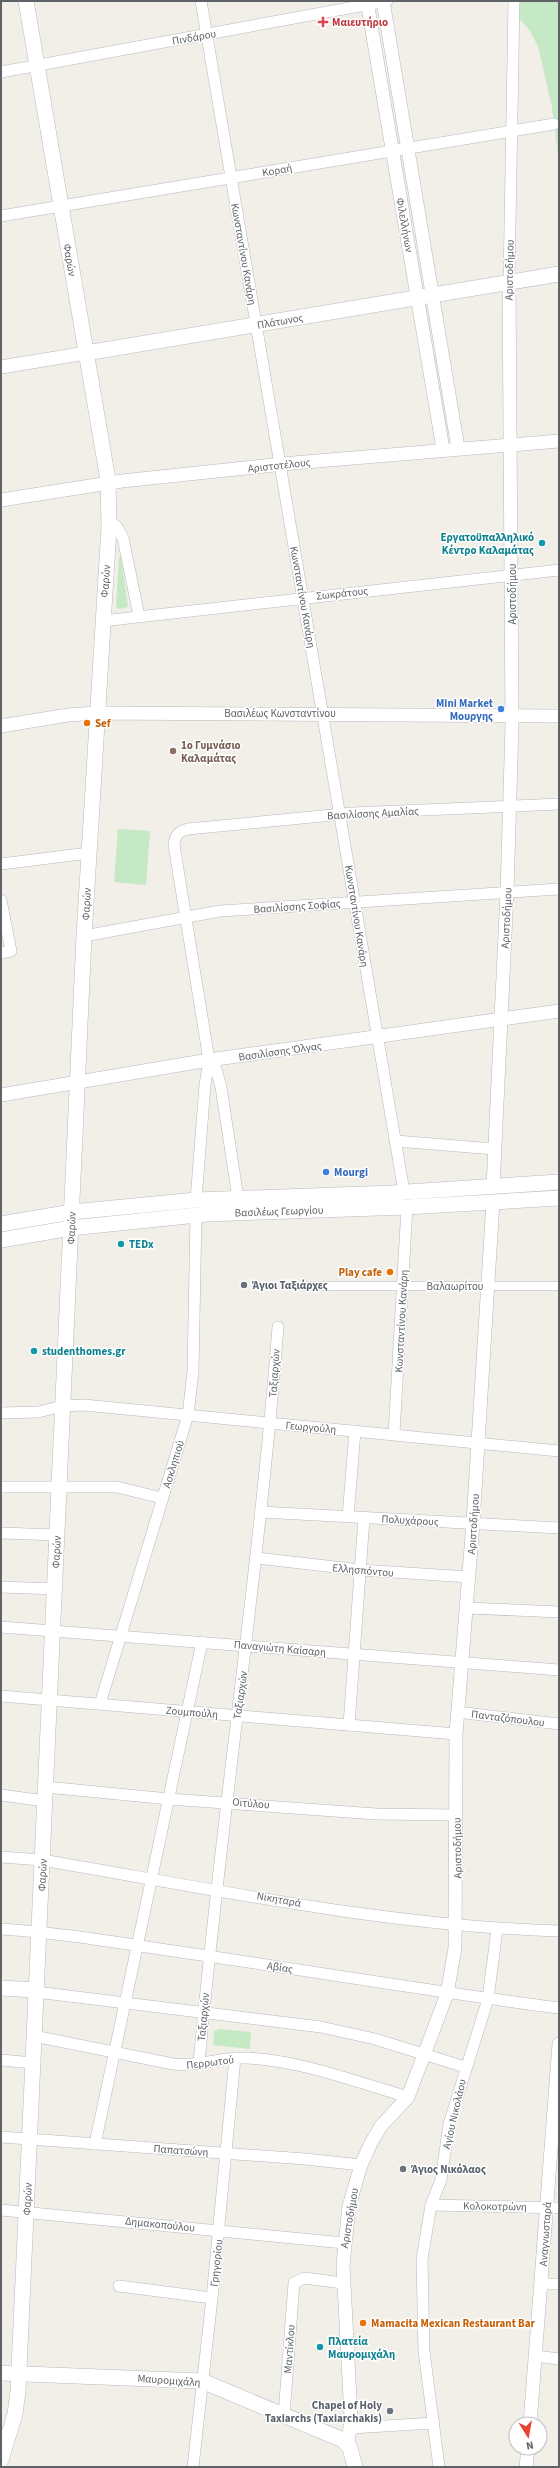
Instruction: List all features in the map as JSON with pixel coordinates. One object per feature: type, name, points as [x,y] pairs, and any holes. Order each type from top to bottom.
[{"type":"main road","name":"Φαρών","points":[[1,2460],[5,2432],[15,2414],[18,2373],[60,1486],[84,936],[109,520],[108,483],[26,1]]},
{"type":"main road","name":"Πλάτωνος","points":[[86,353],[559,274]]},
{"type":"main road","name":"Βασιλέως Γεωργίου","points":[[1,1240],[71,1228],[254,1211],[405,1200],[493,1187],[559,1182]]},
{"type":"main road","name":"Βασιλέως Γεωργίου","points":[[1,1224],[72,1212],[196,1200],[238,1198],[493,1202],[559,1198]]},
{"type":"main road","points":[[1,1988],[36,1991]]},
{"type":"main road","name":"Μαυρομιχάλη","points":[[1,2373],[202,2381],[337,2437],[348,2444]]},
{"type":"main road","name":"Αριστοδήμου","points":[[348,2444],[355,2467]]},
{"type":"street","name":"Κωνσταντίνου Κανάρη","points":[[201,1],[341,814],[405,1200],[404,1286],[394,1434]]},
{"type":"street","name":"Πινδάρου","points":[[1,72],[207,35],[367,3],[385,1]]},
{"type":"street","name":"Φιλελλήνων","points":[[385,1],[458,448]]},
{"type":"street","name":"Αριστοδήμου","points":[[493,1187],[507,892],[512,716],[509,282],[514,1]]},
{"type":"street","name":"Φιλελλήνων","points":[[367,3],[443,449]]},
{"type":"street","name":"Κοραή","points":[[1,216],[231,178],[393,149],[554,124]]},
{"type":"street","name":"Πλάτωνος","points":[[1,368],[86,353]]},
{"type":"street","name":"Αριστοτέλους","points":[[1,500],[108,483],[443,449],[559,441]]},
{"type":"street","points":[[109,520],[118,527],[123,538],[139,616]]},
{"type":"street","name":"Σωκράτους","points":[[102,621],[303,597],[559,570]]},
{"type":"street","name":"Βασιλέως Κωνσταντίνου","points":[[1,726],[68,715],[98,713],[559,716]]},
{"type":"street","name":"Βασιλίσσης Αμαλίας","points":[[185,916],[174,845],[175,837],[179,832],[188,829],[341,814],[559,804]]},
{"type":"street","points":[[1,864],[89,853]]},
{"type":"street","name":"Βασιλίσσης Σοφίας","points":[[84,936],[185,916],[220,911],[559,889]]},
{"type":"street","points":[[1,900],[6,952]]},
{"type":"street","points":[[185,916],[209,1060],[205,1085],[196,1200]]},
{"type":"street","name":"Βασιλίσσης Όλγας","points":[[1,1095],[209,1060],[559,1011]]},
{"type":"street","points":[[209,1060],[216,1069],[221,1087],[238,1198]]},
{"type":"street","points":[[396,1141],[494,1149]]},
{"type":"street","name":"Αριστοδήμου","points":[[348,2444],[351,2428],[343,2283],[344,2243],[349,2206],[361,2165],[381,2126],[408,2097],[447,1994],[455,1953],[457,1712],[463,1662],[479,1443],[493,1202]]},
{"type":"street","name":"Ασκληπιού","points":[[100,1704],[119,1635],[188,1415],[193,1371],[196,1216]]},
{"type":"street","name":"Βαλαωρίτου","points":[[303,1286],[559,1286]]},
{"type":"street","name":"Ταξιαρχών","points":[[199,2064],[226,1801],[257,1558],[278,1327]]},
{"type":"street","name":"Γεωργούλη","points":[[1,1413],[38,1412],[63,1406],[84,1405],[559,1451]]},
{"type":"street","points":[[348,1517],[355,1431]]},
{"type":"street","points":[[1,1487],[117,1486],[162,1498]]},
{"type":"street","name":"Πολυχάρους","points":[[261,1512],[559,1528]]},
{"type":"street","points":[[350,1725],[364,1518]]},
{"type":"street","points":[[1,1533],[57,1535]]},
{"type":"street","name":"Ελλησπόντου","points":[[257,1558],[361,1570],[469,1577]]},
{"type":"street","points":[[1,1587],[55,1589]]},
{"type":"street","points":[[467,1608],[559,1612]]},
{"type":"street","name":"Παναγιώτη Καίσαρη","points":[[1,1627],[559,1670]]},
{"type":"street","points":[[95,2144],[202,1642]]},
{"type":"street","name":"Ζουμπούλη","points":[[1,1696],[456,1734]]},
{"type":"street","name":"Πανταζόπουλου","points":[[457,1712],[559,1724]]},
{"type":"street","name":"Οιτύλου","points":[[1,1795],[45,1794],[226,1801],[376,1814],[456,1815]]},
{"type":"street","name":"Νικηταρά","points":[[1,1857],[42,1860],[456,1926],[559,1931]]},
{"type":"street","name":"Αβίας","points":[[1,1929],[39,1932],[209,1956],[447,1994],[559,2008]]},
{"type":"street","name":"Αγίου Νικολάου","points":[[439,2467],[424,2352],[421,2286],[422,2259],[431,2205],[441,2180],[446,2135],[465,2067],[488,1999],[497,1929]]},
{"type":"street","points":[[36,1991],[203,2014],[263,2019],[321,2027],[375,2039],[465,2067]]},
{"type":"street","name":"Περρωτού","points":[[34,2036],[189,2066],[235,2058],[263,2060],[308,2069],[408,2097]]},
{"type":"street","name":"Αναγνωσταρά","points":[[531,2416],[542,2284],[553,2208],[559,2044]]},
{"type":"street","name":"Γρηγορίου","points":[[193,2467],[219,2230],[235,2058]]},
{"type":"street","points":[[1,2060],[33,2063]]},
{"type":"street","name":"Παπατσώνη","points":[[1,2137],[226,2153],[361,2165]]},
{"type":"street","name":"Κολοκοτρώνη","points":[[431,2205],[553,2208]]},
{"type":"street","name":"Δημακοπούλου","points":[[1,2210],[26,2211],[344,2243]]},
{"type":"street","name":"Μαντίκλου","points":[[284,2415],[294,2283],[304,2278],[343,2283]]},
{"type":"street","points":[[542,2284],[559,2284]]},
{"type":"street","points":[[119,2286],[212,2298]]},
{"type":"street","points":[[536,2356],[559,2359]]},
{"type":"street","points":[[351,2428],[434,2423]]},
{"type":"street","points":[[526,2467],[527,2456]]},
{"type":"green space","points":[[516,1],[559,1],[559,163],[552,107],[538,46],[530,31],[515,13]]},
{"type":"green space","points":[[119,557],[121,557],[128,607],[118,609],[116,606]]},
{"type":"green space","points":[[118,829],[150,831],[146,885],[114,882]]},
{"type":"green space","points":[[220,2029],[251,2032],[250,2049],[213,2045],[214,2031]]},
{"type":"place","name":"Μαιευτήριο","points":[[323,22]]},
{"type":"place","name":"Εργατοϋπαλληλικό Κέντρο Καλαμάτας","points":[[542,543]]},
{"type":"place","name":"Mini Market Μουργης","points":[[501,709]]},
{"type":"place","name":"Sef","points":[[87,723]]},
{"type":"place","name":"1ο Γυμνάσιο Καλαμάτας","points":[[173,751]]},
{"type":"place","name":"Mourgi","points":[[326,1172]]},
{"type":"place","name":"TEDx","points":[[121,1244]]},
{"type":"place","name":"Play cafe","points":[[390,1272]]},
{"type":"place","name":"Άγιοι Ταξιάρχες","points":[[244,1285]]},
{"type":"place","name":"studenthomes.gr","points":[[34,1351]]},
{"type":"place","name":"Άγιος Νικόλαος","points":[[403,2169]]},
{"type":"place","name":"Mamacita Mexican Restaurant Bar","points":[[363,2323]]},
{"type":"place","name":"Πλατεία Μαυρομιχάλη","points":[[320,2347]]},
{"type":"place","name":"Chapel of Holy Taxiarchs (Taxiarchakis)","points":[[390,2411]]}]
